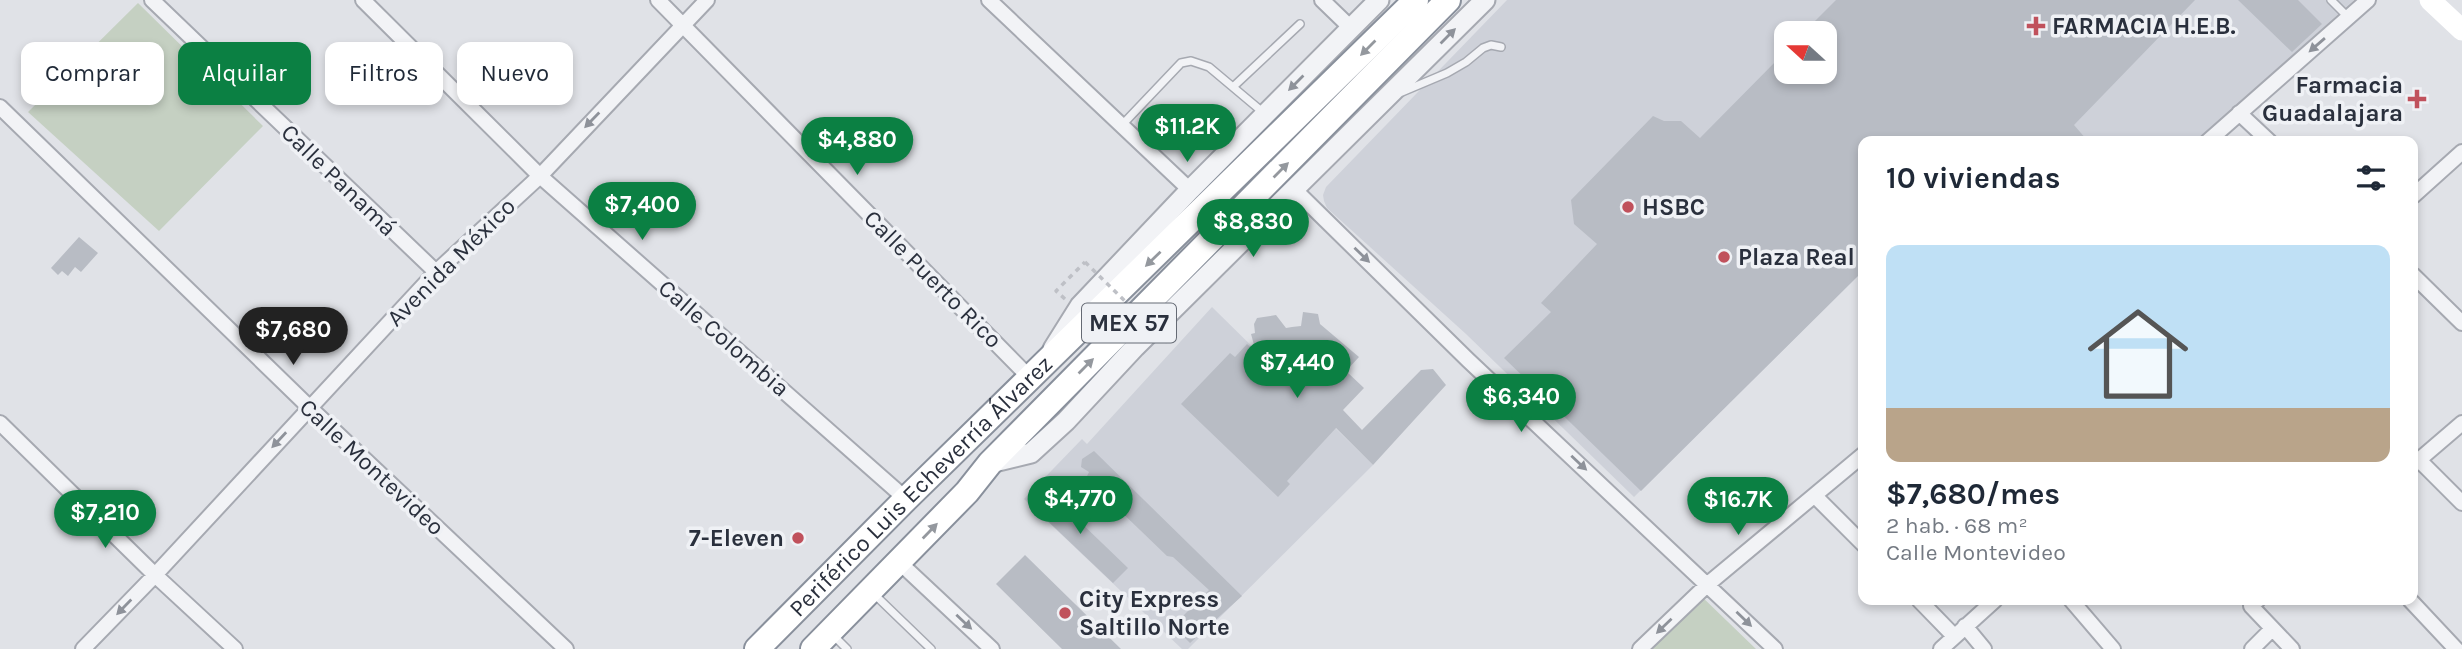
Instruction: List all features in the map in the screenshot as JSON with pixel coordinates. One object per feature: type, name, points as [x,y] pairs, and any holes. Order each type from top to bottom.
[{"type":"highway","name":"Periférico Luis Echeverría Álvarez","points":[[757,649],[906,499],[1416,0]]},
{"type":"highway","name":"Periférico Luis Echeverría Álvarez","points":[[830,643],[871,591],[967,492],[990,463],[1448,0]]},
{"type":"main road","points":[[2430,0],[2462,30]]},
{"type":"street","name":"Calle Panamá","points":[[152,0],[436,272]]},
{"type":"street","name":"Calle Colombia","points":[[363,0],[540,176],[906,499]]},
{"type":"street","name":"Calle Puerto Rico","points":[[657,0],[1038,372]]},
{"type":"street","name":"Avenida México","points":[[83,649],[436,272],[540,176],[707,0]]},
{"type":"street","points":[[989,0],[1190,190]]},
{"type":"street","points":[[1322,0],[1351,28]]},
{"type":"street","points":[[1038,372],[1077,310],[1190,190],[1379,0]]},
{"type":"street","points":[[990,463],[1031,453],[1066,421],[1135,347],[1485,0]]},
{"type":"street","points":[[2214,136],[2368,0]]},
{"type":"street","name":"Calle Montevideo","points":[[0,107],[310,408],[566,649]]},
{"type":"street","points":[[2239,113],[2264,136]]},
{"type":"street","points":[[2418,192],[2462,152]]},
{"type":"street","points":[[1295,190],[1468,360],[1775,649]]},
{"type":"street","points":[[2418,280],[2462,323]]},
{"type":"street","points":[[0,423],[155,575],[235,649]]},
{"type":"street","points":[[2418,460],[2462,423]]},
{"type":"street","points":[[1640,649],[1708,584],[1858,459]]},
{"type":"street","points":[[2418,464],[2462,503]]},
{"type":"street","points":[[1815,496],[1858,539]]},
{"type":"street","points":[[899,562],[992,649]]},
{"type":"street","points":[[1926,605],[1984,649]]},
{"type":"street","points":[[1941,649],[1989,605]]},
{"type":"street","points":[[2075,605],[2113,649]]},
{"type":"street","points":[[2256,605],[2272,629],[2292,649]]},
{"type":"street","points":[[2415,605],[2457,645]]},
{"type":"street","points":[[2252,649],[2272,629]]},
{"type":"lane","points":[[2331,0],[2348,17]]},
{"type":"lane","points":[[1233,87],[1300,24]]},
{"type":"lane","points":[[1388,97],[1440,77],[1466,62],[1483,48],[1492,45],[1501,47]]},
{"type":"lane","points":[[1121,125],[1181,64],[1191,61],[1209,67],[1265,115]]},
{"type":"lane","points":[[871,591],[931,649]]},
{"type":"path","points":[[1077,310],[1056,291],[1085,262],[1168,343]]},
{"type":"shaded area","points":[[1507,0],[2354,0],[2202,136],[1858,136],[1858,276],[1634,497],[1466,334],[1327,208],[1324,201],[1326,187]]},
{"type":"shaded area","points":[[1212,307],[1373,465],[1188,649],[1182,649],[1024,499],[1082,439],[1087,444]]},
{"type":"green space","points":[[138,3],[178,42],[178,105],[242,105],[263,126],[159,231],[28,112],[35,105],[164,105],[164,42],[99,42]]},
{"type":"green space","points":[[1698,593],[1756,649],[1642,649]]},
{"type":"building","name":"Plaza Real","points":[[1836,0],[2195,0],[2074,125],[2084,136],[1858,136],[1858,276],[1641,491],[1504,358],[1551,312],[1541,303],[1597,244],[1574,224],[1571,200],[1653,116],[1664,121],[1681,121],[1700,138],[1774,63],[1774,84],[1838,84],[1838,21],[1815,21]]},
{"type":"building","points":[[2238,0],[2298,0],[2322,24],[2292,52]]},
{"type":"building","points":[[79,237],[98,253],[81,272],[75,267],[68,276],[62,271],[58,275],[51,268]]},
{"type":"building","points":[[1303,312],[1318,314],[1320,324],[1359,357],[1346,371],[1364,388],[1343,410],[1362,430],[1421,370],[1433,369],[1446,385],[1373,465],[1336,428],[1287,481],[1290,484],[1278,497],[1181,404],[1230,353],[1235,357],[1247,344],[1256,352],[1251,334],[1255,333],[1254,324],[1257,318],[1276,315],[1286,328],[1301,326]]},
{"type":"building","points":[[1094,451],[1242,596],[1190,643],[1173,626],[1209,590],[1173,557],[1167,556],[1086,478],[1089,472],[1081,467],[1082,459]]},
{"type":"building","points":[[1047,486],[1051,487],[1050,493],[1128,568],[1113,583],[1032,506],[1043,496]]},
{"type":"building","points":[[1025,555],[1121,649],[1062,649],[996,584]]},
{"type":"place","name":"FARMACIA H.E.B.","points":[[2036,26]]},
{"type":"place","name":"Farmacia Guadalajara","points":[[2417,99]]},
{"type":"place","name":"HSBC","points":[[1628,207]]},
{"type":"place","name":"Plaza Real","points":[[1724,257]]},
{"type":"place","name":"7-Eleven","points":[[798,538]]},
{"type":"place","name":"City Express Saltillo Norte","points":[[1065,613]]}]
